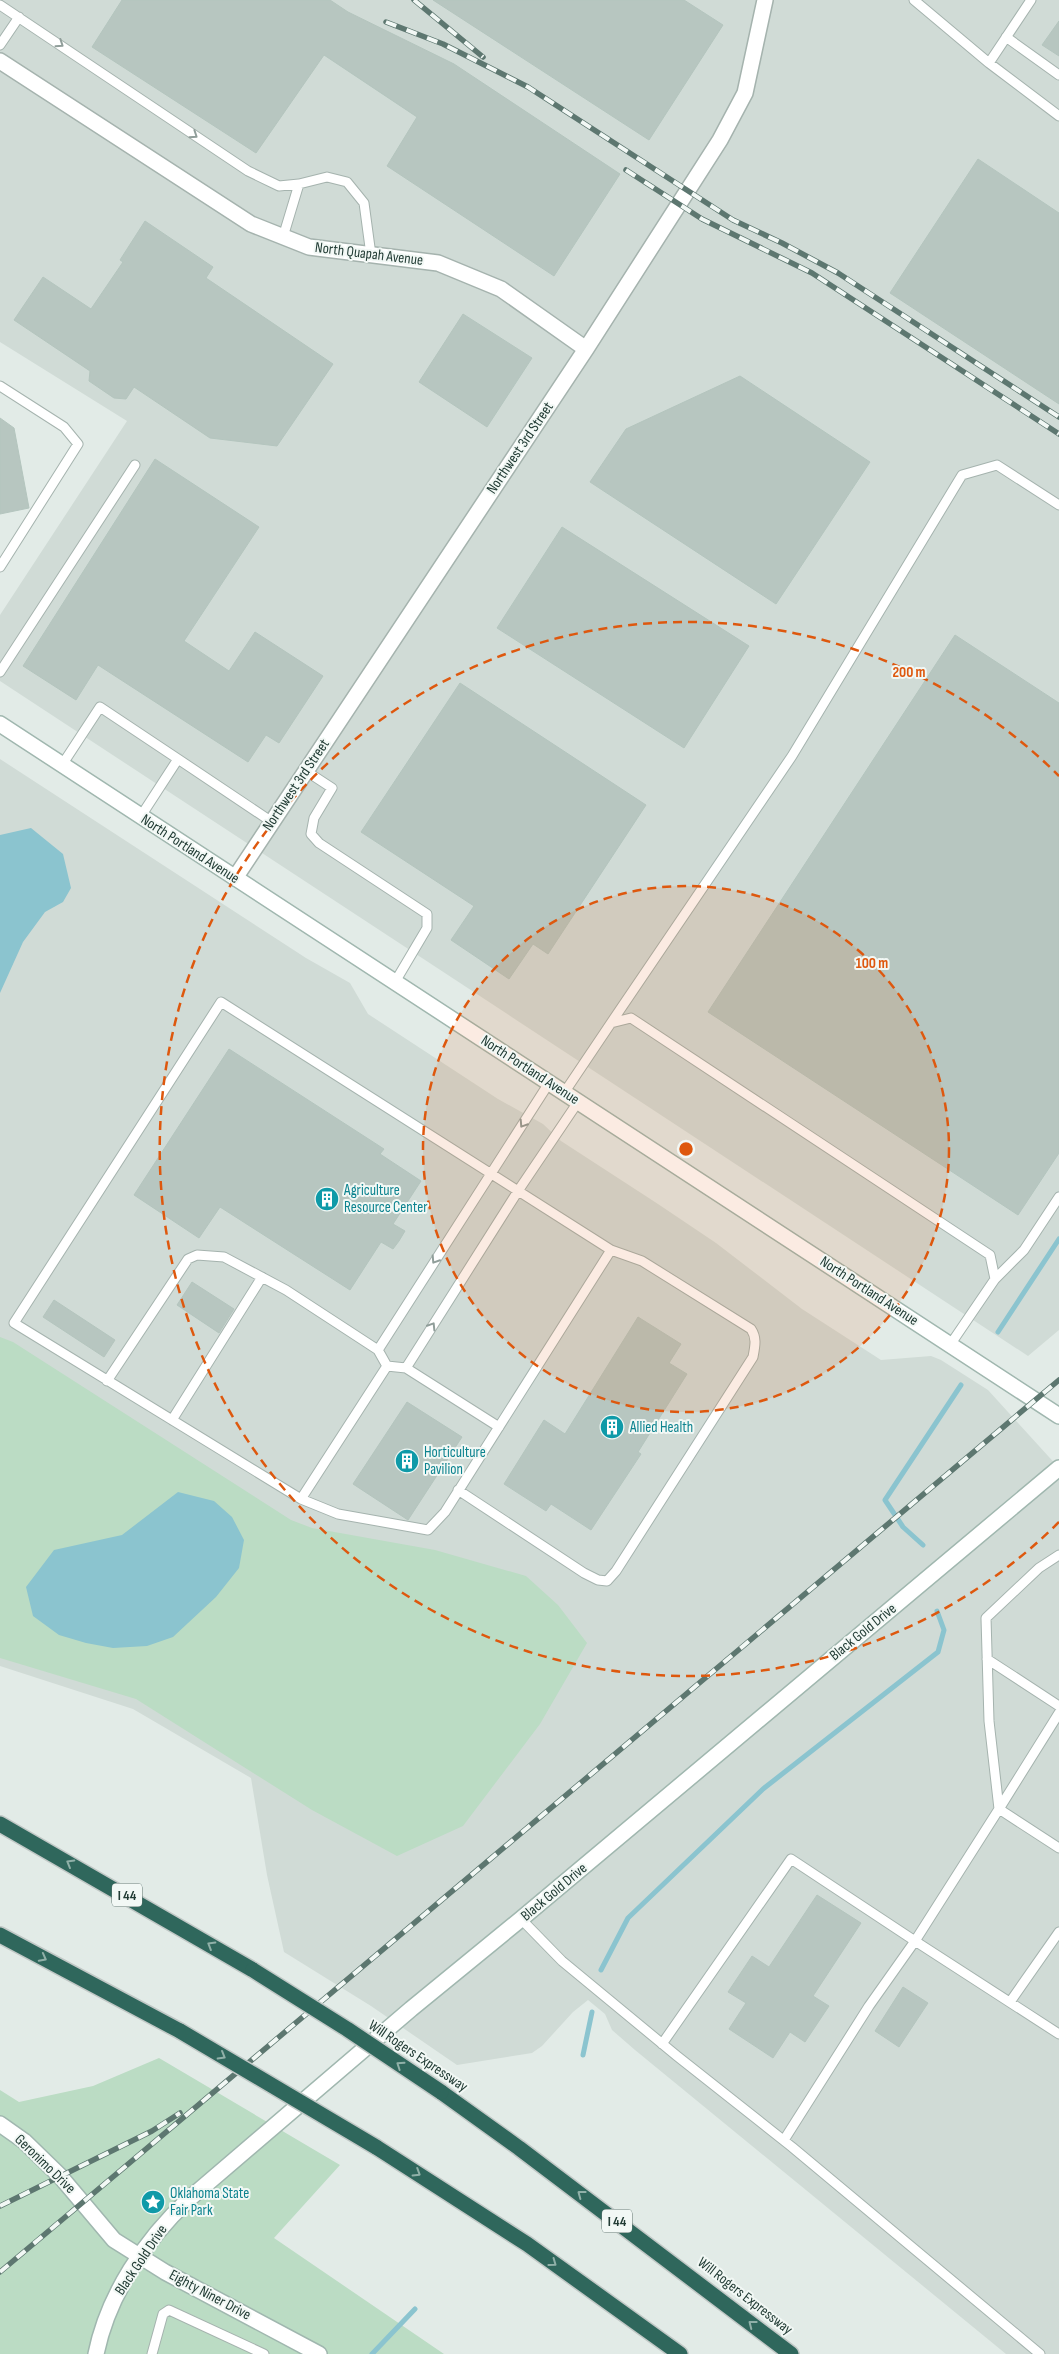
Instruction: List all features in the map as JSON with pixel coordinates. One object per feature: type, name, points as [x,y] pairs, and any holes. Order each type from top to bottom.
[{"type":"highway","name":"Will Rogers Expressway","points":[[0,1824],[252,1970],[347,2029],[441,2092],[527,2154],[791,2354]]},
{"type":"highway","points":[[0,1935],[180,2031],[376,2147],[527,2244],[680,2354]]},
{"type":"street","name":"Northwest 3rd Street","points":[[235,878],[586,349],[720,140],[746,93],[766,1]]},
{"type":"street","name":"North Quapah Avenue","points":[[0,61],[251,224],[309,247],[438,263],[501,289],[586,349]]},
{"type":"street","name":"North Portland Avenue","points":[[0,724],[1059,1416]]},
{"type":"street","name":"Black Gold Drive","points":[[96,2354],[110,2308],[140,2256],[161,2228],[195,2194],[411,2009],[1059,1468]]},
{"type":"street","name":"Geronimo Drive","points":[[0,2124],[40,2156],[87,2206]]},
{"type":"street","name":"Eighty Niner Drive","points":[[87,2206],[114,2240],[320,2354]]},
{"type":"lane","points":[[914,0],[989,63],[1059,116]]},
{"type":"lane","points":[[989,63],[1031,0]]},
{"type":"lane","points":[[0,5],[248,171],[279,186],[327,178],[347,182],[364,203],[371,254]]},
{"type":"lane","points":[[0,45],[19,17]]},
{"type":"lane","points":[[1006,38],[1059,75]]},
{"type":"lane","points":[[283,237],[299,184]]},
{"type":"lane","points":[[0,386],[64,427],[78,444],[0,567]]},
{"type":"lane","points":[[0,672],[135,465]]},
{"type":"lane","points":[[564,1093],[792,756],[962,475],[997,465],[1059,505]]},
{"type":"lane","points":[[62,765],[100,708],[272,822]]},
{"type":"lane","points":[[141,816],[178,759]]},
{"type":"lane","points":[[306,771],[332,788],[314,818],[310,834],[319,843],[427,914],[427,928],[395,982]]},
{"type":"lane","points":[[458,1490],[584,1573],[598,1580],[607,1581],[616,1571],[753,1357],[756,1343],[751,1329],[642,1261],[611,1250],[221,1002],[14,1323],[301,1500],[338,1514],[428,1530],[445,1512],[458,1490],[611,1250]]},
{"type":"lane","points":[[610,1023],[632,1018],[990,1255],[995,1278]]},
{"type":"lane","points":[[378,1350],[549,1083]]},
{"type":"lane","points":[[406,1368],[518,1191],[578,1102]]},
{"type":"lane","points":[[950,1345],[995,1278],[1024,1250],[1059,1196]]},
{"type":"lane","points":[[107,1381],[188,1259],[197,1255],[224,1257],[286,1290],[378,1350],[387,1366]]},
{"type":"lane","points":[[172,1420],[262,1277]]},
{"type":"lane","points":[[387,1366],[406,1368],[499,1427]]},
{"type":"lane","points":[[301,1500],[387,1366]]},
{"type":"lane","points":[[999,1809],[989,1721],[986,1618],[1039,1568],[1059,1555]]},
{"type":"lane","points":[[987,1659],[1059,1706]]},
{"type":"lane","points":[[784,2140],[868,2006],[915,1941],[1059,1713]]},
{"type":"lane","points":[[999,1809],[1059,1848]]},
{"type":"lane","points":[[662,2044],[791,1859],[1059,2034]]},
{"type":"lane","points":[[521,1919],[562,1961],[662,2044],[784,2140],[1040,2354]]},
{"type":"lane","points":[[1010,2002],[1059,1932]]},
{"type":"lane","points":[[152,2354],[162,2314],[169,2310],[264,2354]]},
{"type":"shaded area","points":[[0,0],[1059,0],[1059,1330],[1028,1356],[0,681],[0,615],[127,421],[0,342]]},
{"type":"shaded area","points":[[0,759],[306,958],[350,983],[368,1014],[498,1099],[543,1124],[561,1141],[716,1243],[802,1309],[881,1360],[931,1356],[941,1360],[988,1390],[1059,1468],[1059,2354],[1006,2354],[635,2050],[612,2030],[605,2014],[588,2000],[573,2012],[542,2046],[532,2053],[457,2065],[371,2006],[284,1952],[267,1875],[251,1778],[133,1709],[0,1666]]},
{"type":"green space","points":[[0,1337],[13,1342],[291,1520],[312,1528],[435,1550],[526,1576],[558,1605],[587,1643],[540,1724],[463,1826],[397,1856],[312,1810],[136,1699],[0,1658]]},
{"type":"green space","name":"Oklahoma State Fair Park","points":[[159,2058],[340,2165],[274,2238],[444,2354],[0,2354],[0,2090],[19,2102],[93,2086]]},
{"type":"water","points":[[31,828],[63,854],[71,888],[63,902],[45,912],[23,942],[0,993],[0,835]]},
{"type":"water","points":[[178,1492],[214,1501],[232,1517],[244,1540],[239,1568],[216,1597],[173,1637],[147,1646],[113,1648],[59,1635],[33,1616],[26,1587],[54,1550],[122,1535]]},
{"type":"building","points":[[122,0],[330,0],[348,12],[454,64],[620,174],[554,276],[387,166],[417,117],[324,55],[256,153],[92,47]]},
{"type":"building","points":[[433,0],[684,0],[723,25],[649,140]]},
{"type":"building","points":[[1059,21],[1059,56],[1042,45]]},
{"type":"building","points":[[978,159],[1059,213],[1059,404],[890,293]]},
{"type":"building","points":[[145,221],[213,267],[206,278],[333,364],[277,446],[210,438],[134,387],[126,399],[114,398],[89,381],[90,371],[14,320],[43,277],[91,309],[123,262],[120,260]]},
{"type":"building","points":[[463,314],[532,358],[487,427],[419,382]]},
{"type":"building","points":[[740,376],[870,462],[776,604],[590,482],[626,429]]},
{"type":"building","points":[[0,418],[14,428],[29,508],[0,514]]},
{"type":"building","points":[[155,459],[259,527],[184,641],[229,671],[255,632],[323,676],[279,743],[266,735],[248,762],[98,665],[76,700],[23,666]]},
{"type":"building","points":[[562,527],[749,646],[684,748],[497,628]]},
{"type":"building","points":[[955,635],[1059,703],[1059,1153],[1018,1215],[708,1012]]},
{"type":"building","points":[[460,683],[646,805],[548,954],[533,944],[509,979],[451,940],[474,906],[361,832]]},
{"type":"building","points":[[229,1049],[384,1149],[380,1154],[421,1181],[393,1224],[405,1231],[399,1241],[393,1249],[381,1242],[350,1290],[220,1207],[199,1238],[134,1195]]},
{"type":"building","points":[[192,1282],[234,1309],[219,1333],[177,1305]]},
{"type":"building","points":[[54,1300],[115,1340],[104,1357],[43,1317]]},
{"type":"building","name":"Allied Health","points":[[638,1317],[681,1344],[669,1363],[687,1374],[638,1452],[641,1454],[591,1530],[551,1504],[546,1511],[504,1484],[544,1420],[565,1434]]},
{"type":"building","name":"Horticulture Pavilion","points":[[407,1402],[462,1437],[408,1520],[353,1484]]},
{"type":"building","points":[[817,1895],[861,1923],[813,1996],[829,2006],[805,2042],[790,2032],[773,2058],[729,2029],[746,2003],[728,1992],[752,1956],[769,1967]]},
{"type":"building","points":[[903,1987],[928,2003],[899,2047],[875,2031]]},
{"type":"waterway","points":[[998,1332],[1059,1239]]},
{"type":"waterway","points":[[923,1545],[903,1527],[885,1500],[961,1385]]},
{"type":"waterway","points":[[601,1970],[628,1918],[763,1789],[938,1652],[944,1630],[937,1611]]},
{"type":"waterway","points":[[583,2055],[592,2012]]},
{"type":"waterway","points":[[372,2354],[415,2309]]},
{"type":"railway","points":[[414,0],[483,57]]},
{"type":"railway","points":[[386,22],[443,44],[528,87],[733,220],[782,243],[838,273],[1059,417]]},
{"type":"railway","points":[[626,170],[702,219],[812,273],[1059,434]]},
{"type":"railway","points":[[0,2272],[1059,1380]]},
{"type":"railway","points":[[0,2206],[152,2131],[180,2113]]},
{"type":"place","name":"Agriculture Resource Center","points":[[327,1199]]},
{"type":"place","name":"Allied Health","points":[[612,1427]]},
{"type":"place","name":"Horticulture Pavilion","points":[[407,1461]]},
{"type":"place","name":"Oklahoma State Fair Park","points":[[153,2202]]}]
